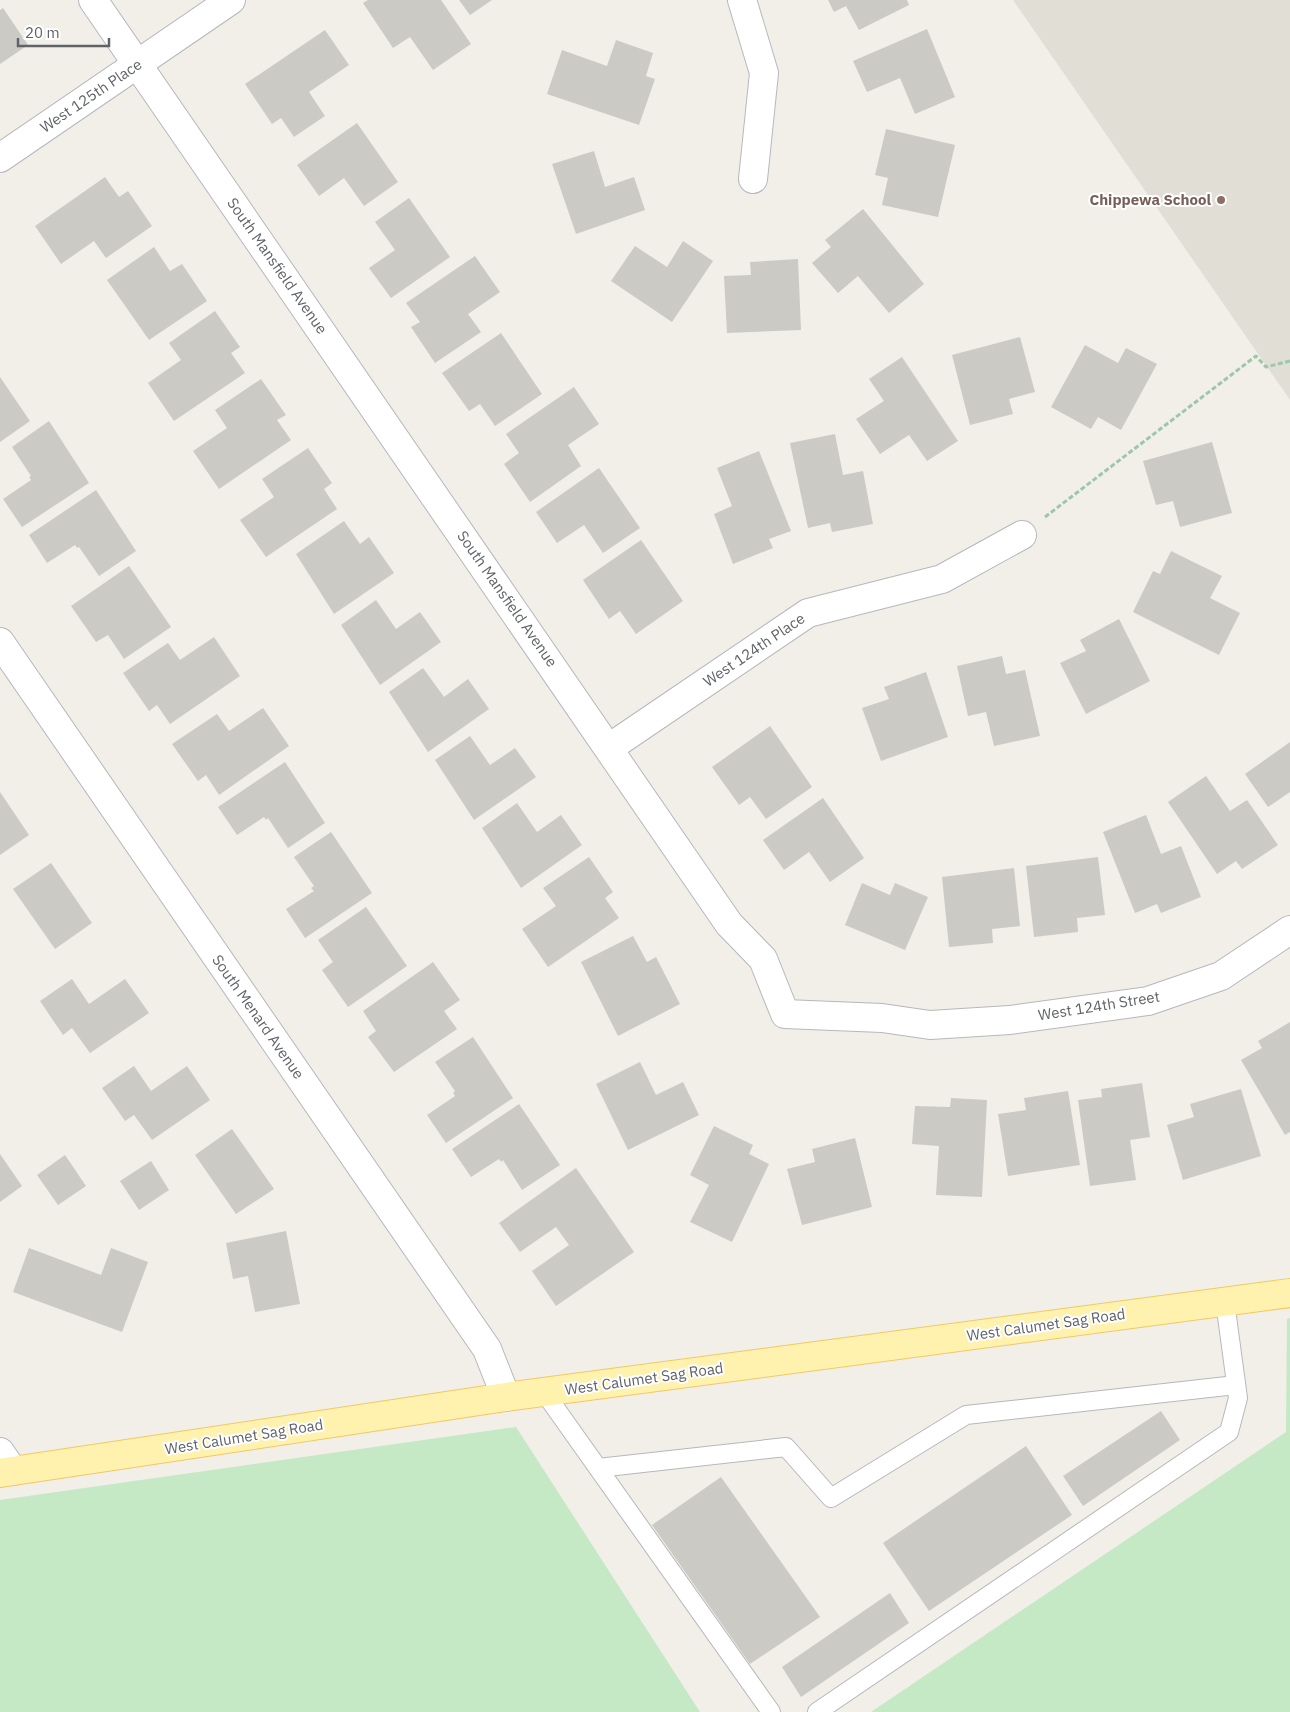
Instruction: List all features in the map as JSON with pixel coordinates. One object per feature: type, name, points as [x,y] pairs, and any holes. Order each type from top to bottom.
[{"type":"main road","name":"West Calumet Sag Road","points":[[4,1465],[1290,1293]]},
{"type":"street","name":"South Mansfield Avenue","points":[[93,0],[729,924],[763,959],[785,1014],[882,1018],[930,1025],[1010,1020]]},
{"type":"street","name":"West 125th Place","points":[[0,158],[231,0]]},
{"type":"street","points":[[742,0],[764,73],[753,180]]},
{"type":"street","name":"West 124th Place","points":[[609,748],[808,613],[942,579],[1022,535]]},
{"type":"street","name":"South Menard Avenue","points":[[0,642],[487,1349],[506,1397]]},
{"type":"street","name":"West 124th Street","points":[[1010,1020],[1148,1001],[1180,992],[1221,976],[1290,930]]},
{"type":"lane","points":[[817,1712],[1229,1432],[1238,1398],[1225,1302]]},
{"type":"lane","points":[[598,1468],[786,1447],[831,1498],[966,1415],[1236,1385]]},
{"type":"lane","points":[[544,1392],[771,1712]]},
{"type":"path","points":[[1022,535],[1256,356],[1266,367],[1290,360]]},
{"type":"shaded area","name":"Chippewa School","points":[[1013,0],[1290,0],[1290,400]]},
{"type":"green space","points":[[1290,1318],[1290,1712],[871,1712],[1286,1432],[1287,1319]]},
{"type":"green space","points":[[516,1427],[700,1712],[0,1712],[0,1500]]},
{"type":"building","points":[[368,0],[441,0],[471,44],[433,70],[410,37],[393,48],[363,3]]},
{"type":"building","points":[[459,0],[492,0],[470,15]]},
{"type":"building","points":[[828,0],[907,0],[909,5],[859,30],[846,6],[834,12]]},
{"type":"building","points":[[3,8],[28,45],[0,64],[0,10]]},
{"type":"building","points":[[927,29],[955,97],[915,114],[900,78],[867,92],[853,61]]},
{"type":"building","points":[[325,30],[349,65],[309,92],[325,116],[294,137],[281,118],[272,124],[245,84]]},
{"type":"building","points":[[616,40],[653,53],[646,76],[655,79],[639,125],[547,94],[562,50],[607,66]]},
{"type":"building","points":[[357,123],[398,182],[364,206],[344,178],[319,196],[297,165]]},
{"type":"building","points":[[886,129],[955,145],[938,217],[882,205],[888,178],[875,175]]},
{"type":"building","points":[[594,151],[605,187],[634,177],[645,210],[576,234],[552,164]]},
{"type":"building","points":[[105,177],[119,197],[128,191],[152,226],[106,258],[94,241],[61,264],[35,226]]},
{"type":"building","points":[[409,198],[450,257],[391,298],[369,268],[395,250],[375,222]]},
{"type":"building","points":[[863,209],[924,284],[889,313],[858,276],[838,293],[812,263],[831,247],[825,240]]},
{"type":"building","points":[[683,241],[713,261],[672,322],[611,281],[635,246],[667,267]]},
{"type":"building","points":[[154,247],[170,271],[182,264],[207,301],[149,340],[107,280]]},
{"type":"building","points":[[475,256],[500,292],[468,314],[481,332],[435,363],[411,327],[420,322],[406,303]]},
{"type":"building","points":[[798,259],[801,330],[727,333],[724,276],[751,275],[750,262]]},
{"type":"building","points":[[215,311],[240,347],[231,353],[245,373],[174,421],[148,383],[181,360],[169,343]]},
{"type":"building","points":[[501,333],[542,394],[495,426],[480,404],[469,411],[442,373]]},
{"type":"building","points":[[1020,337],[1035,392],[1009,399],[1013,414],[970,425],[952,355]]},
{"type":"building","points":[[1085,345],[1118,363],[1126,348],[1157,364],[1121,430],[1098,417],[1091,429],[1051,407]]},
{"type":"building","points":[[902,357],[958,441],[927,461],[909,435],[880,454],[856,419],[884,401],[869,379]]},
{"type":"building","points":[[0,377],[30,421],[0,442]]},
{"type":"building","points":[[261,379],[286,415],[277,420],[291,440],[219,489],[193,451],[227,428],[215,410]]},
{"type":"building","points":[[574,387],[599,424],[568,445],[581,466],[530,502],[504,464],[519,453],[506,434]]},
{"type":"building","points":[[49,421],[89,483],[22,527],[3,499],[31,480],[29,477],[31,476],[12,447]]},
{"type":"building","points":[[835,434],[843,475],[863,471],[873,524],[832,532],[830,523],[808,528],[790,443]]},
{"type":"building","points":[[1212,442],[1232,513],[1180,527],[1173,501],[1156,505],[1143,461]]},
{"type":"building","points":[[308,448],[332,483],[324,489],[337,509],[266,557],[240,520],[274,497],[262,479]]},
{"type":"building","points":[[759,451],[791,531],[769,539],[773,548],[733,564],[714,514],[732,506],[717,468]]},
{"type":"building","points":[[599,468],[640,528],[603,553],[584,525],[557,543],[536,512]]},
{"type":"building","points":[[96,490],[136,551],[99,576],[79,547],[77,548],[75,545],[47,563],[29,535]]},
{"type":"building","points":[[344,521],[360,544],[369,537],[394,573],[334,614],[296,554]]},
{"type":"building","points":[[641,540],[683,601],[636,634],[620,611],[609,619],[583,580]]},
{"type":"building","points":[[1171,551],[1222,576],[1210,598],[1240,613],[1219,655],[1133,612],[1153,571],[1160,574]]},
{"type":"building","points":[[129,566],[171,627],[124,659],[108,635],[96,642],[71,606]]},
{"type":"building","points":[[376,600],[396,629],[420,612],[441,642],[380,685],[341,625]]},
{"type":"building","points":[[1119,619],[1150,681],[1086,714],[1060,663],[1086,651],[1080,640]]},
{"type":"building","points":[[214,637],[240,676],[170,724],[157,705],[149,711],[123,673],[168,643],[180,660]]},
{"type":"building","points":[[1002,656],[1006,674],[1025,670],[1040,736],[994,746],[986,712],[968,716],[957,666]]},
{"type":"building","points":[[423,668],[444,697],[468,679],[489,709],[428,752],[389,692]]},
{"type":"building","points":[[926,672],[948,737],[881,761],[862,708],[889,699],[884,687]]},
{"type":"building","points":[[263,708],[289,746],[219,795],[206,775],[198,781],[172,744],[217,714],[229,731]]},
{"type":"building","points":[[770,726],[812,787],[766,819],[750,797],[739,805],[712,767]]},
{"type":"building","points":[[470,736],[490,765],[515,748],[536,777],[474,820],[435,760]]},
{"type":"building","points":[[1290,742],[1290,792],[1268,807],[1245,774]]},
{"type":"building","points":[[285,762],[325,823],[288,848],[268,818],[266,820],[264,817],[237,835],[218,807]]},
{"type":"building","points":[[1206,776],[1230,811],[1247,800],[1278,845],[1242,869],[1236,861],[1217,874],[1168,802]]},
{"type":"building","points":[[0,792],[29,835],[0,855]]},
{"type":"building","points":[[823,798],[864,858],[830,882],[809,852],[784,870],[763,840]]},
{"type":"building","points":[[517,803],[537,832],[561,815],[582,845],[521,888],[482,828]]},
{"type":"building","points":[[1146,815],[1161,854],[1181,846],[1201,897],[1161,913],[1157,904],[1135,913],[1103,832]]},
{"type":"building","points":[[331,832],[372,893],[305,938],[286,909],[314,891],[311,888],[314,886],[294,857]]},
{"type":"building","points":[[589,857],[613,892],[605,898],[619,918],[548,967],[522,929],[556,906],[543,888]]},
{"type":"building","points":[[1098,857],[1105,915],[1077,918],[1078,932],[1034,937],[1026,866]]},
{"type":"building","points":[[51,863],[92,923],[55,949],[13,889]]},
{"type":"building","points":[[1014,868],[1020,926],[992,929],[993,943],[949,947],[942,877]]},
{"type":"building","points":[[862,883],[890,895],[895,883],[928,897],[905,950],[845,925]]},
{"type":"building","points":[[366,907],[407,966],[348,1007],[322,970],[333,962],[318,940]]},
{"type":"building","points":[[633,936],[647,962],[656,957],[680,1004],[618,1036],[581,962]]},
{"type":"building","points":[[433,962],[460,1000],[444,1011],[457,1029],[394,1072],[368,1037],[376,1031],[363,1011]]},
{"type":"building","points":[[72,979],[89,1004],[125,979],[149,1013],[90,1053],[72,1028],[63,1035],[40,1001]]},
{"type":"building","points":[[1290,1022],[1290,1132],[1285,1135],[1241,1060],[1262,1048],[1258,1041]]},
{"type":"building","points":[[473,1037],[513,1098],[446,1143],[427,1115],[455,1096],[453,1093],[455,1091],[435,1062]]},
{"type":"building","points":[[640,1062],[656,1095],[683,1082],[699,1115],[628,1150],[596,1084]]},
{"type":"building","points":[[134,1066],[151,1091],[187,1066],[210,1100],[152,1140],[134,1115],[125,1121],[102,1088]]},
{"type":"building","points":[[1142,1083],[1150,1137],[1130,1140],[1136,1180],[1090,1186],[1078,1100],[1102,1097],[1101,1089]]},
{"type":"building","points":[[1241,1089],[1261,1156],[1183,1180],[1167,1125],[1194,1117],[1190,1104]]},
{"type":"building","points":[[1068,1091],[1080,1165],[1008,1176],[998,1114],[1026,1110],[1024,1098]]},
{"type":"building","points":[[951,1098],[987,1100],[982,1197],[936,1195],[939,1146],[912,1144],[915,1106],[950,1107]]},
{"type":"building","points":[[519,1104],[560,1165],[522,1190],[503,1160],[501,1162],[499,1159],[471,1177],[452,1149]]},
{"type":"building","points":[[714,1126],[753,1145],[749,1154],[769,1164],[732,1242],[690,1222],[709,1185],[690,1175]]},
{"type":"building","points":[[232,1129],[274,1189],[236,1214],[195,1155]]},
{"type":"building","points":[[855,1138],[872,1207],[802,1225],[787,1169],[815,1162],[812,1149]]},
{"type":"building","points":[[0,1154],[22,1186],[0,1202]]},
{"type":"building","points":[[65,1155],[86,1186],[58,1205],[37,1175]]},
{"type":"building","points":[[151,1161],[169,1190],[139,1210],[120,1181]]},
{"type":"building","points":[[576,1168],[634,1252],[556,1306],[532,1271],[569,1245],[556,1227],[520,1252],[499,1223]]},
{"type":"building","points":[[286,1231],[300,1304],[255,1312],[248,1276],[233,1279],[226,1243]]},
{"type":"building","points":[[29,1248],[101,1275],[111,1248],[148,1262],[122,1332],[13,1292]]},
{"type":"building","points":[[1161,1411],[1180,1440],[1083,1506],[1063,1476]]},
{"type":"building","points":[[1026,1446],[1072,1515],[929,1611],[883,1543]]},
{"type":"building","points":[[721,1477],[820,1617],[750,1664],[652,1525]]},
{"type":"building","points":[[890,1593],[909,1623],[801,1697],[782,1667]]},
{"type":"place","name":"Chippewa School","points":[[1221,200]]}]
